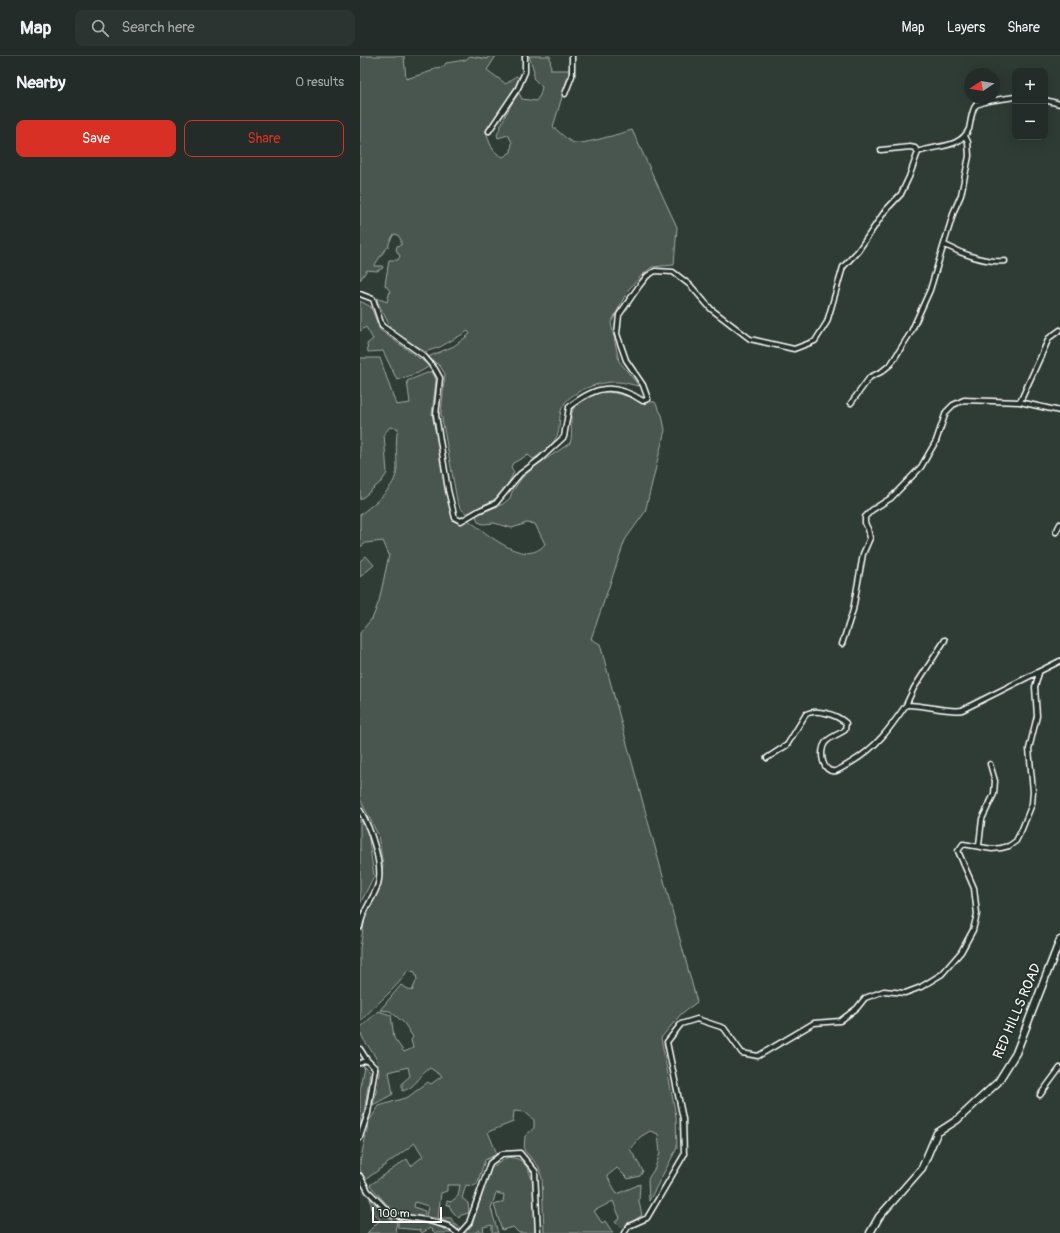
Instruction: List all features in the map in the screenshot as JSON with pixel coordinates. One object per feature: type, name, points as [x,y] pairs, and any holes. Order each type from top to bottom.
[{"type":"main road","name":"RED HILLS ROAD","points":[[870,1233],[879,1217],[922,1168],[937,1134],[957,1120],[998,1082],[1016,1054],[1060,940]]},
{"type":"street","points":[[490,131],[520,83],[525,72],[525,56]]},
{"type":"street","points":[[565,94],[572,76],[572,56]]},
{"type":"street","points":[[918,152],[957,142],[965,136],[976,105],[988,101],[1012,98]]},
{"type":"street","points":[[1048,101],[1060,104]]},
{"type":"street","points":[[851,403],[870,377],[881,372],[891,364],[907,339],[930,290],[945,245],[954,211],[961,195],[969,156],[968,142],[965,136]]},
{"type":"street","points":[[881,150],[910,147],[915,148],[918,152]]},
{"type":"street","points":[[360,294],[373,299],[382,326],[424,356],[435,368],[440,378],[436,415],[448,490],[455,518],[461,521],[496,503],[520,474],[540,459],[564,437],[569,408],[583,396],[594,390],[609,389],[628,391],[643,400],[648,399],[644,385],[626,360],[617,334],[618,315],[638,286],[647,276],[655,271],[673,272],[690,285],[711,309],[750,339],[794,349],[816,341],[827,322],[842,267],[858,251],[885,212],[901,194],[918,152]]},
{"type":"street","points":[[945,245],[957,252],[990,261],[1005,261]]},
{"type":"street","points":[[1020,402],[1049,338],[1060,330]]},
{"type":"street","points":[[842,644],[853,610],[863,554],[870,538],[865,523],[865,517],[872,510],[891,498],[921,467],[936,441],[946,412],[952,405],[964,400],[1020,402],[1060,411]]},
{"type":"street","points":[[1056,532],[1060,524]]},
{"type":"street","points":[[767,758],[787,745],[804,716],[815,711],[840,719],[846,723],[845,730],[827,740],[822,748],[824,766],[828,770],[835,771],[861,757],[887,734],[945,640]]},
{"type":"street","points":[[906,704],[926,705],[956,711],[1039,673],[1060,661]]},
{"type":"street","points":[[624,1233],[629,1226],[647,1218],[684,1154],[683,1119],[667,1042],[681,1024],[697,1019],[724,1028],[742,1054],[758,1056],[814,1023],[840,1021],[857,1008],[865,998],[884,991],[905,993],[921,987],[942,974],[961,952],[973,930],[977,914],[974,888],[958,851],[963,844],[979,845],[992,849],[1009,846],[1016,841],[1028,816],[1032,804],[1033,791],[1030,749],[1037,716],[1035,687],[1039,673]]},
{"type":"street","points":[[979,845],[982,819],[994,794],[995,781],[990,764]]},
{"type":"street","points":[[360,810],[373,838],[379,878],[378,887],[363,914],[360,927]]},
{"type":"street","points":[[360,1049],[367,1060],[375,1068],[368,1113],[360,1137]]},
{"type":"street","points":[[360,1063],[367,1060]]},
{"type":"street","points":[[1040,1095],[1060,1068]]},
{"type":"street","points":[[460,1233],[469,1223],[490,1163],[502,1154],[520,1152],[535,1171],[538,1233]]},
{"type":"street","points":[[360,1176],[368,1191],[392,1215],[426,1220],[448,1226],[457,1233]]},
{"type":"shaded area","points":[[360,56],[404,56],[406,79],[432,71],[434,68],[443,67],[446,63],[465,60],[470,56],[488,59],[488,56],[496,56],[487,70],[506,84],[516,76],[521,79],[502,110],[486,131],[494,150],[503,157],[511,152],[512,142],[508,135],[498,138],[497,135],[512,103],[519,93],[522,99],[536,101],[540,95],[542,87],[533,78],[534,71],[529,56],[550,56],[551,70],[570,70],[553,127],[567,139],[575,143],[593,141],[632,130],[677,227],[674,265],[652,267],[641,276],[628,290],[611,323],[619,361],[639,386],[620,382],[603,383],[586,388],[571,397],[562,408],[558,435],[552,444],[533,459],[528,455],[513,463],[511,467],[514,472],[505,490],[497,498],[467,514],[460,508],[457,500],[441,413],[445,374],[440,366],[428,357],[454,346],[470,334],[468,331],[440,347],[425,352],[392,330],[377,301],[377,298],[387,302],[390,291],[385,285],[389,260],[398,260],[400,256],[396,250],[397,246],[401,245],[401,240],[398,235],[394,234],[389,246],[374,266],[382,266],[383,268],[377,271],[367,270],[360,280]]},
{"type":"shaded area","points":[[360,301],[371,307],[380,330],[430,366],[418,373],[397,380],[383,351],[368,352],[367,344],[373,339],[366,327],[360,331]]},
{"type":"shaded area","points":[[360,358],[380,358],[396,405],[410,403],[407,381],[432,371],[436,380],[432,414],[453,517],[459,523],[468,520],[495,540],[517,551],[527,553],[537,551],[545,544],[535,524],[527,523],[512,528],[494,523],[483,524],[478,522],[476,515],[503,504],[510,498],[512,492],[521,479],[534,467],[570,443],[572,414],[576,405],[590,395],[599,392],[608,392],[655,402],[662,415],[665,430],[645,512],[625,540],[591,639],[600,644],[697,1002],[681,1014],[661,1038],[676,1116],[677,1148],[649,1201],[648,1179],[655,1168],[660,1153],[658,1134],[650,1131],[640,1137],[630,1149],[643,1171],[640,1176],[628,1179],[617,1168],[607,1176],[617,1194],[640,1184],[639,1202],[642,1215],[622,1229],[615,1222],[620,1218],[613,1201],[594,1211],[602,1223],[605,1221],[613,1233],[544,1233],[542,1179],[539,1167],[524,1150],[525,1136],[534,1128],[534,1120],[525,1112],[514,1111],[513,1122],[488,1132],[497,1154],[485,1160],[477,1184],[474,1186],[466,1185],[462,1198],[468,1203],[469,1213],[461,1215],[459,1218],[452,1211],[449,1205],[446,1205],[447,1201],[451,1202],[458,1196],[460,1185],[447,1185],[447,1191],[441,1193],[438,1218],[451,1218],[454,1224],[460,1228],[458,1230],[443,1220],[426,1217],[428,1206],[415,1202],[414,1207],[425,1211],[424,1217],[394,1213],[370,1185],[407,1159],[411,1166],[423,1156],[415,1143],[365,1180],[360,1169],[360,1162],[369,1121],[379,1106],[408,1097],[428,1082],[431,1084],[442,1076],[430,1068],[411,1087],[402,1091],[402,1083],[410,1076],[408,1067],[389,1072],[393,1094],[373,1105],[378,1083],[378,1066],[375,1057],[362,1037],[360,1028],[378,1011],[391,1015],[394,1038],[404,1052],[413,1048],[411,1040],[413,1037],[404,1023],[390,1011],[380,1010],[401,985],[412,991],[417,979],[415,972],[408,970],[398,984],[360,1022],[360,948],[365,917],[380,887],[383,865],[378,835],[360,799],[360,633],[373,617],[379,601],[389,555],[383,541],[366,543],[360,547],[360,515],[378,500],[393,483],[397,468],[396,443],[398,428],[390,427],[384,434],[387,473],[382,481],[360,500]]},
{"type":"shaded area","points":[[366,556],[374,565],[360,577],[360,561]]},
{"type":"shaded area","points":[[360,819],[368,833],[374,876],[360,904]]},
{"type":"shaded area","points":[[364,1066],[370,1072],[364,1113],[360,1127],[360,1087]]},
{"type":"shaded area","points":[[508,1157],[520,1160],[526,1166],[530,1174],[533,1184],[535,1205],[535,1233],[519,1233],[513,1227],[502,1230],[494,1205],[503,1202],[504,1195],[496,1193],[491,1208],[498,1233],[492,1233],[492,1225],[483,1227],[484,1232],[479,1230],[474,1233],[463,1233],[472,1225],[491,1168]]},
{"type":"shaded area","points":[[370,1198],[386,1216],[397,1223],[395,1229],[397,1233],[367,1233],[380,1220],[372,1210]]},
{"type":"shaded area","points":[[398,1219],[433,1224],[453,1233],[435,1233],[430,1228],[422,1233],[420,1230],[398,1228]]}]
